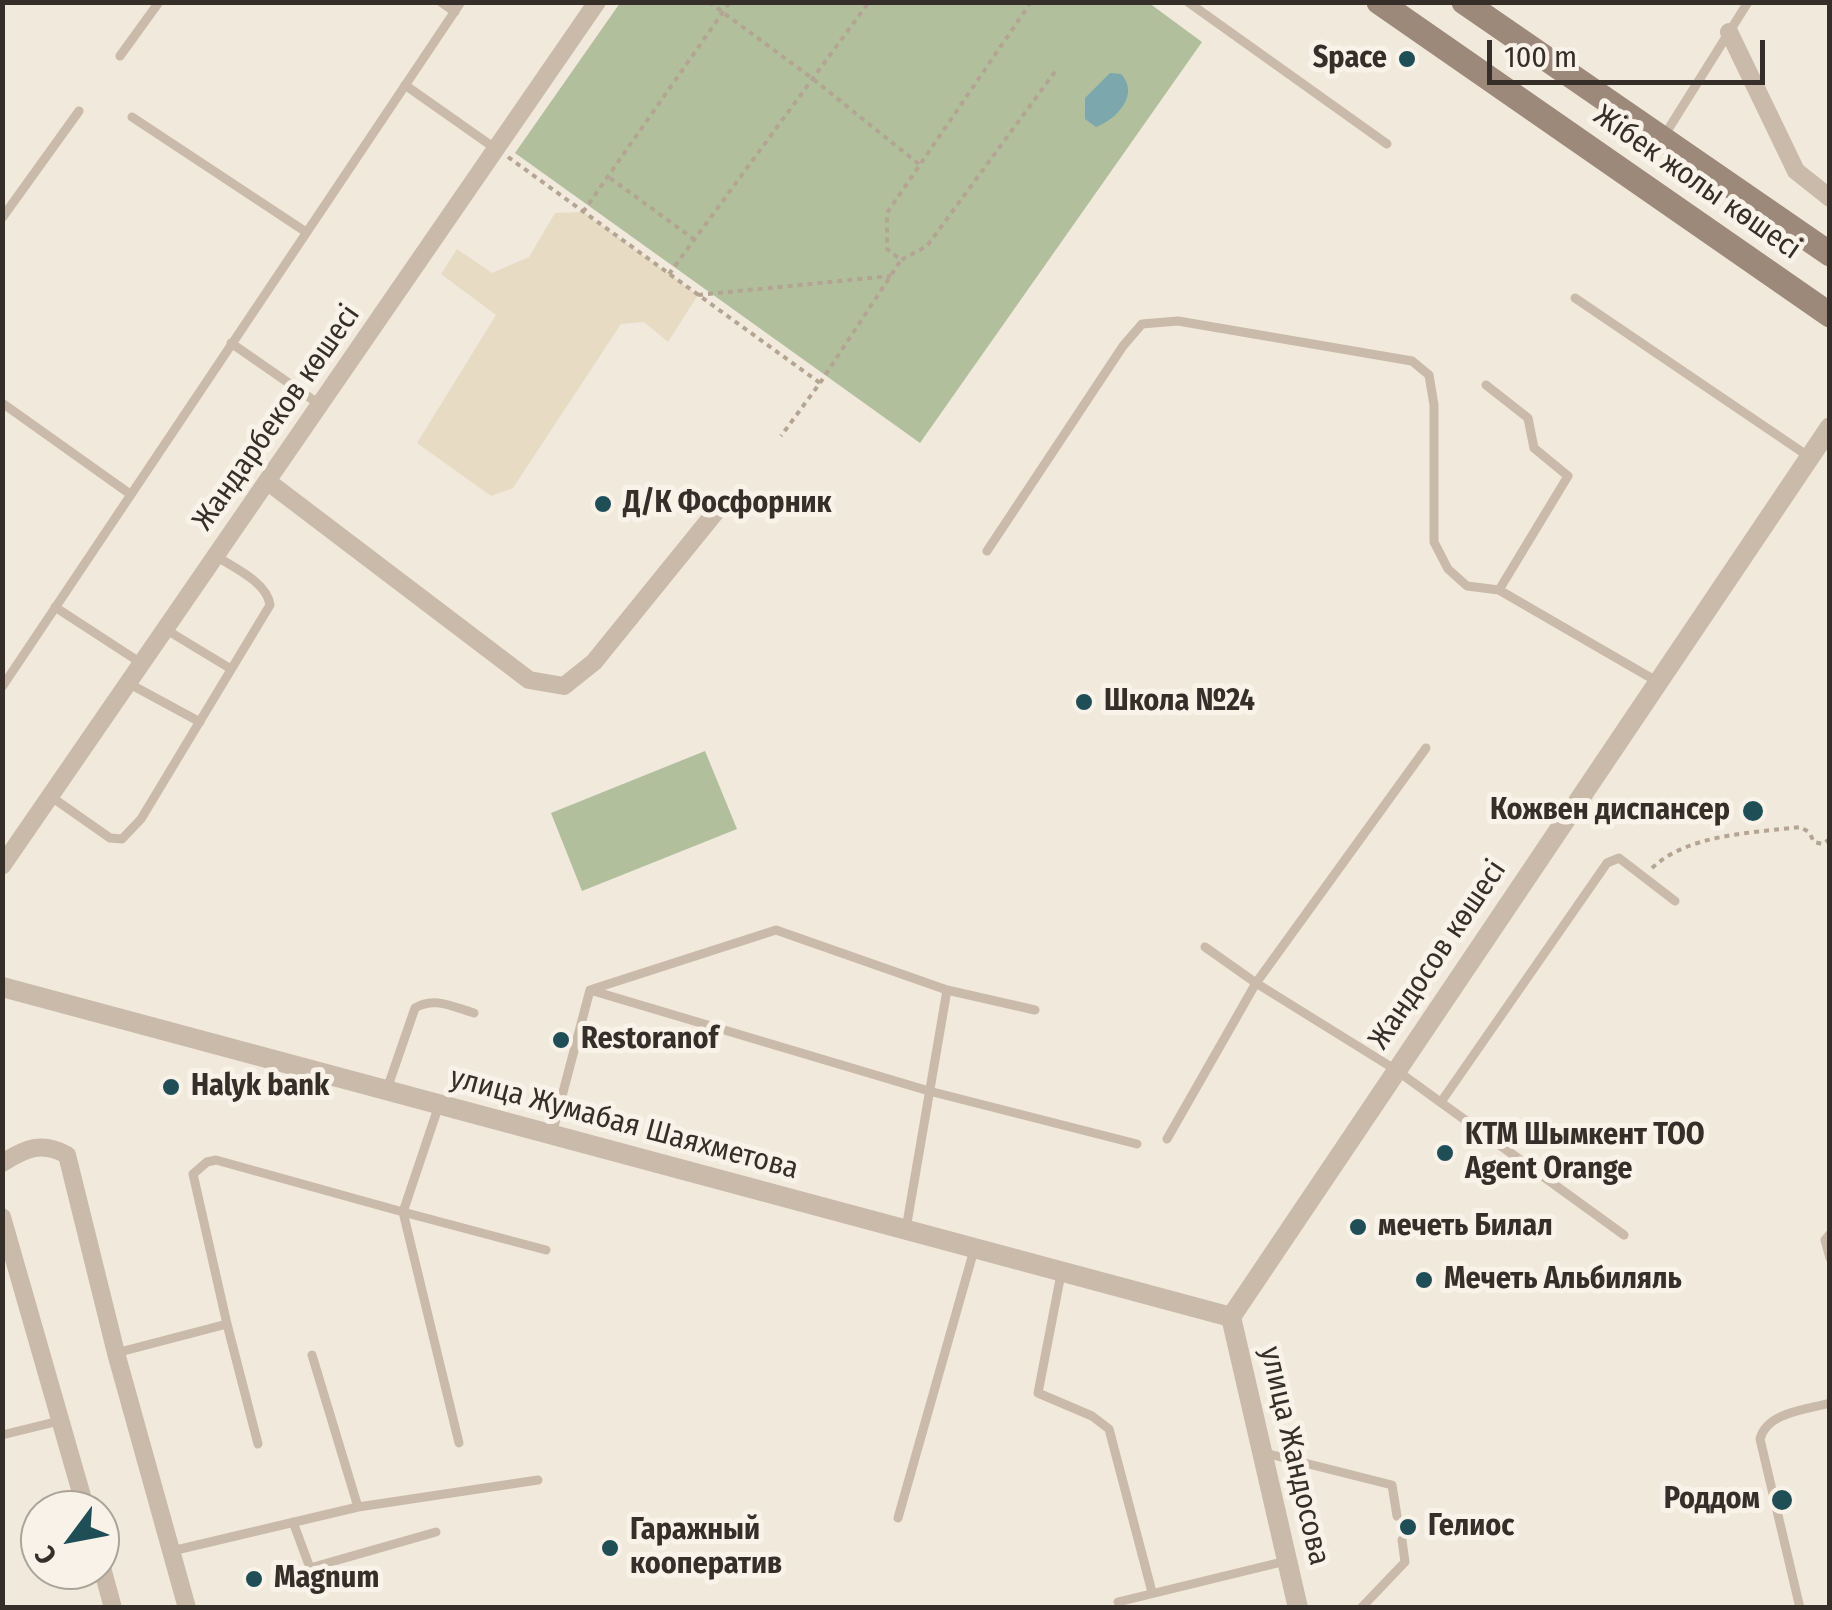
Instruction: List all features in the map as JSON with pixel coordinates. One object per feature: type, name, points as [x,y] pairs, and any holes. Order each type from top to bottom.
[{"type":"main road","name":"Жібек жолы көшесі","points":[[1379,2],[1830,315]]},
{"type":"main road","name":"Жібек жолы көшесі","points":[[1464,2],[1830,254]]},
{"type":"street","name":"Жандарбеков көшесі","points":[[2,866],[597,2]]},
{"type":"street","points":[[1729,32],[1796,172],[1830,198]]},
{"type":"street","name":"Жандосов көшесі","points":[[1231,1317],[1830,428]]},
{"type":"street","points":[[268,481],[529,680],[564,686],[594,662],[718,508]]},
{"type":"street","name":"улица Жумабая Шаяхметова","points":[[2,987],[1231,1317]]},
{"type":"street","points":[[2,1163],[37,1146],[53,1147],[67,1155],[116,1353],[187,1608]]},
{"type":"street","points":[[2,1216],[81,1490]]},
{"type":"street","name":"улица Жандосова","points":[[1231,1317],[1298,1608]]},
{"type":"lane","points":[[120,56],[158,2]]},
{"type":"lane","points":[[2,687],[458,7],[442,2]]},
{"type":"lane","points":[[1188,2],[1387,144]]},
{"type":"lane","points":[[1662,139],[1748,2]]},
{"type":"lane","points":[[406,85],[496,149]]},
{"type":"lane","points":[[2,218],[79,111]]},
{"type":"lane","points":[[132,116],[306,232]]},
{"type":"lane","points":[[1575,298],[1810,457]]},
{"type":"lane","points":[[987,551],[1123,346],[1142,324],[1178,321],[1412,361],[1429,375],[1434,405],[1434,542],[1448,569],[1467,586],[1499,590],[1658,682]]},
{"type":"lane","points":[[231,343],[320,405]]},
{"type":"lane","points":[[1486,384],[1528,418],[1534,448],[1568,476],[1499,590]]},
{"type":"lane","points":[[2,403],[130,494]]},
{"type":"lane","points":[[50,796],[110,838],[122,839],[142,819],[270,605],[262,587],[216,556]]},
{"type":"lane","points":[[56,607],[142,664]]},
{"type":"lane","points":[[166,629],[232,669]]},
{"type":"lane","points":[[128,683],[200,722]]},
{"type":"lane","points":[[1167,1139],[1256,983],[1426,748]]},
{"type":"lane","points":[[1441,1102],[1607,862],[1619,858],[1676,901]]},
{"type":"lane","points":[[590,990],[776,930],[946,990],[1035,1010]]},
{"type":"lane","points":[[1206,947],[1256,983],[1396,1070],[1624,1235]]},
{"type":"lane","points":[[590,990],[929,1090],[1137,1144]]},
{"type":"lane","points":[[552,1135],[590,990]]},
{"type":"lane","points":[[905,1232],[946,990]]},
{"type":"lane","points":[[386,1091],[415,1008],[435,1001],[474,1013]]},
{"type":"lane","points":[[438,1105],[402,1212],[460,1443]]},
{"type":"lane","points":[[258,1444],[193,1174],[199,1167],[216,1160],[546,1250]]},
{"type":"lane","points":[[1830,1234],[1825,1240],[1830,1258]]},
{"type":"lane","points":[[898,1518],[974,1250]]},
{"type":"lane","points":[[1061,1274],[1038,1394],[1092,1416],[1109,1429],[1152,1592]]},
{"type":"lane","points":[[116,1353],[227,1324]]},
{"type":"lane","points":[[312,1355],[358,1508]]},
{"type":"lane","points":[[1800,1608],[1760,1439],[1762,1429],[1772,1420],[1830,1404]]},
{"type":"lane","points":[[2,1435],[62,1420]]},
{"type":"lane","points":[[1261,1452],[1392,1485],[1397,1516]]},
{"type":"lane","points":[[172,1551],[358,1508],[538,1480]]},
{"type":"lane","points":[[293,1522],[310,1568],[436,1532]]},
{"type":"lane","points":[[1361,1608],[1405,1562],[1402,1540]]},
{"type":"lane","points":[[1118,1602],[1286,1561]]},
{"type":"path","points":[[710,2],[920,164]]},
{"type":"path","points":[[583,212],[730,2]]},
{"type":"path","points":[[669,274],[869,2]]},
{"type":"path","points":[[901,260],[886,249],[887,213],[1032,2]]},
{"type":"path","points":[[781,436],[901,260],[927,246],[1058,69]]},
{"type":"path","points":[[496,149],[820,383]]},
{"type":"path","points":[[608,176],[695,240]]},
{"type":"path","points":[[698,295],[891,276]]},
{"type":"path","points":[[1644,876],[1666,854],[1724,837],[1800,827],[1809,832],[1814,842],[1830,840]]},
{"type":"green space","points":[[620,3],[1149,3],[1202,42],[920,443],[515,153]]},
{"type":"green space","points":[[705,751],[737,829],[582,891],[551,813]]},
{"type":"shaded area","points":[[583,212],[698,295],[668,342],[644,322],[621,324],[513,488],[491,496],[417,443],[496,315],[441,274],[457,249],[492,273],[529,257],[555,213]]},
{"type":"water","points":[[1110,73],[1121,74],[1127,97],[1118,112],[1096,127],[1085,119],[1085,98]]},
{"type":"place","name":"Space","points":[[1407,59]]},
{"type":"place","name":"Д/К Фосфорник","points":[[603,504]]},
{"type":"place","name":"Школа №24","points":[[1084,702]]},
{"type":"place","name":"Кожвен диспансер","points":[[1753,811]]},
{"type":"place","name":"Restoranof","points":[[561,1040]]},
{"type":"place","name":"Halyk bank","points":[[171,1087]]},
{"type":"place","name":"KTM Шымкент ТОО Agent Orange","points":[[1445,1153]]},
{"type":"place","name":"мечеть Билал","points":[[1358,1227]]},
{"type":"place","name":"Мечеть Альбиляль","points":[[1424,1280]]},
{"type":"place","name":"Роддом","points":[[1782,1500]]},
{"type":"place","name":"Гелиос","points":[[1408,1527]]},
{"type":"place","name":"Гаражный кооператив","points":[[610,1548]]},
{"type":"place","name":"Magnum","points":[[254,1579]]}]
